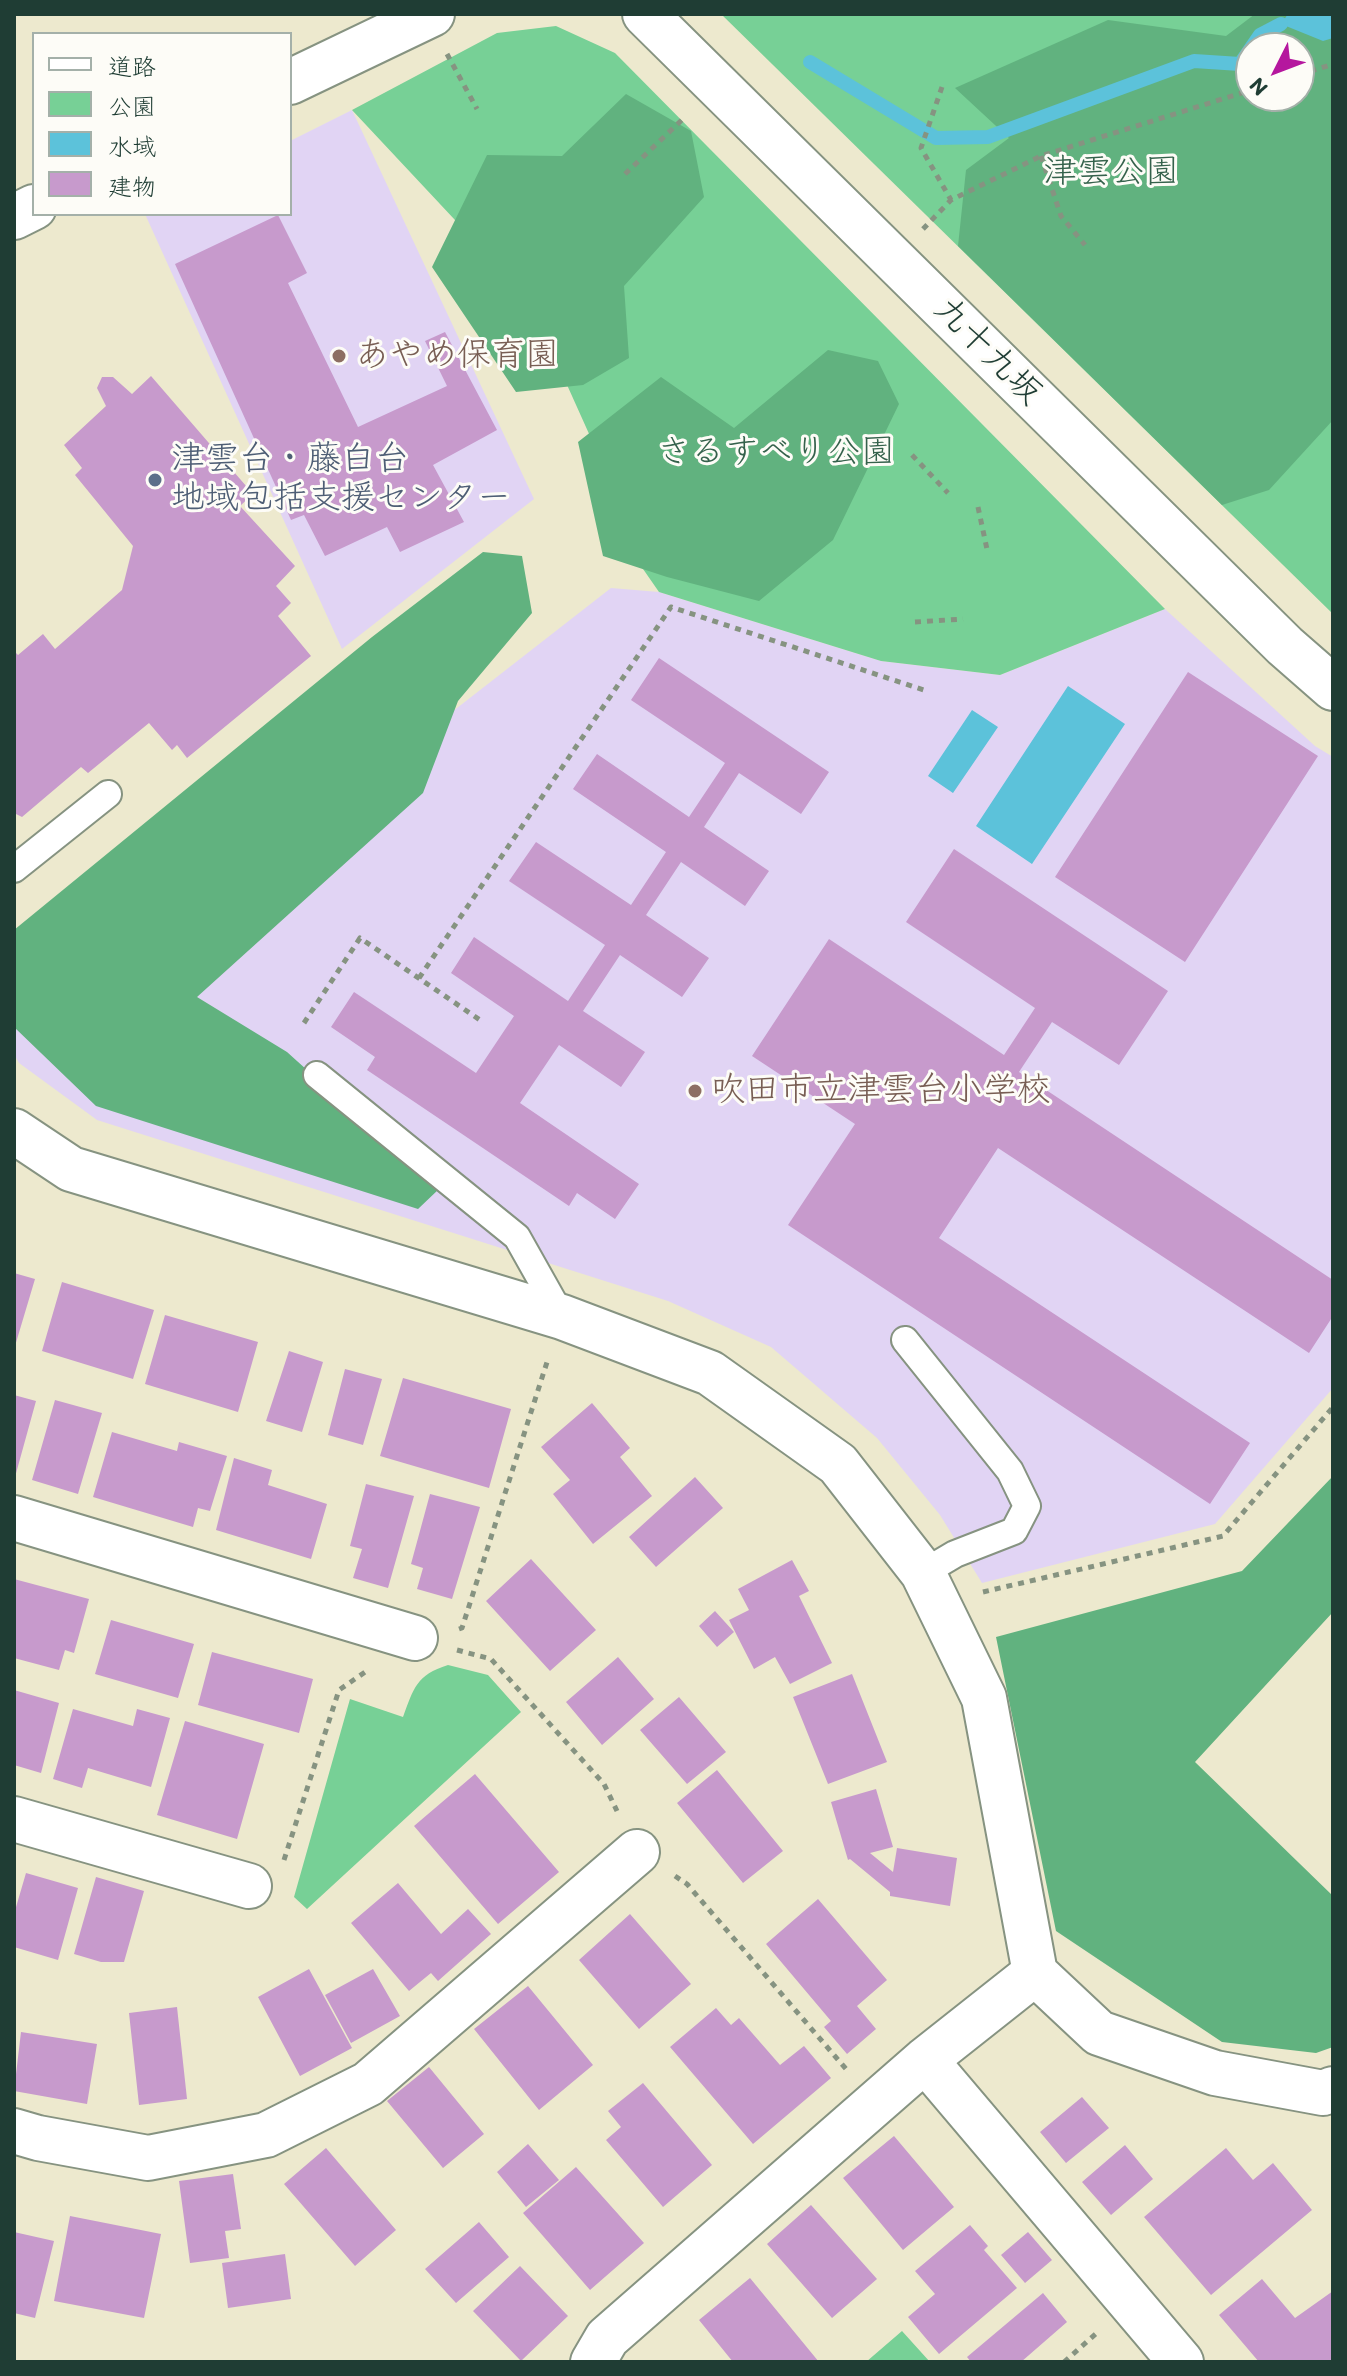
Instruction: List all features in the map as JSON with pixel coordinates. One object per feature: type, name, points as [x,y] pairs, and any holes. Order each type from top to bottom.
[{"type":"street","name":"九十九坂","points":[[645,14],[1285,646],[1333,688]]},
{"type":"street","points":[[292,81],[425,25]]},
{"type":"street","points":[[14,217],[32,208]]},
{"type":"street","points":[[14,1131],[71,1169],[562,1317],[710,1373],[838,1464],[923,1573],[984,1698],[1035,1973],[1099,2033],[1215,2073],[1323,2093],[1333,2089]]},
{"type":"street","points":[[14,1518],[415,1638]]},
{"type":"street","points":[[14,1819],[249,1886]]},
{"type":"street","points":[[14,2131],[148,2158],[266,2135],[368,2084],[637,1852]]},
{"type":"street","points":[[593,2362],[607,2338],[925,2060],[1035,1973]]},
{"type":"street","points":[[925,2060],[1181,2362]]},
{"type":"lane","points":[[14,869],[108,794]]},
{"type":"lane","points":[[317,1075],[517,1237],[562,1317]]},
{"type":"lane","points":[[905,1340],[1010,1471],[1027,1506],[1014,1531],[955,1554],[923,1573]]},
{"type":"path","points":[[425,25],[477,109]]},
{"type":"path","points":[[942,87],[921,148],[951,200]]},
{"type":"path","points":[[920,233],[951,200],[1041,156],[1235,95]]},
{"type":"path","points":[[625,174],[689,114]]},
{"type":"path","points":[[1041,156],[1061,216],[1085,245]]},
{"type":"path","points":[[912,455],[948,493]]},
{"type":"path","points":[[978,507],[988,554]]},
{"type":"path","points":[[419,978],[671,607],[924,690]]},
{"type":"path","points":[[915,622],[963,619]]},
{"type":"path","points":[[304,1023],[360,938],[480,1020]]},
{"type":"path","points":[[979,1593],[1223,1536],[1333,1407]]},
{"type":"shaded area","name":"あやめ保育園","points":[[352,110],[534,499],[342,649],[146,216],[292,216],[292,140]]},
{"type":"shaded area","name":"吹田市立津雲台小学校","points":[[611,588],[659,592],[881,661],[1000,675],[1165,609],[1315,746],[1333,757],[1333,1388],[1215,1524],[982,1583],[940,1515],[877,1438],[771,1347],[668,1301],[97,1120],[19,1063],[14,1054],[14,959],[185,920]]},
{"type":"green space","name":"津雲公園","points":[[721,14],[1333,14],[1333,614]]},
{"type":"green space","name":"津雲公園","points":[[1255,14],[1333,14],[1333,420],[1269,490],[1222,505],[958,246],[966,170],[1009,138],[955,88],[1108,20],[1226,36]]},
{"type":"green space","name":"さるすべり公園","points":[[556,26],[615,53],[1165,609],[1000,675],[881,661],[659,592],[625,543],[612,485],[528,298],[352,110],[497,33]]},
{"type":"green space","points":[[626,94],[691,131],[704,197],[624,286],[629,358],[583,385],[516,392],[432,267],[487,155],[562,156]]},
{"type":"green space","points":[[828,350],[878,361],[899,404],[833,540],[759,601],[667,577],[603,556],[578,442],[661,377],[734,428]]},
{"type":"green space","points":[[483,552],[522,556],[532,613],[458,701],[423,793],[197,997],[287,1052],[439,1189],[418,1209],[96,1106],[14,1027],[14,930],[372,637]]},
{"type":"green space","points":[[1333,1476],[1333,1612],[1195,1762],[1333,1896],[1333,2047],[1316,2053],[1222,2042],[1056,1931],[996,1637],[1242,1571]]},
{"type":"green space","points":[[448,1665],[488,1675],[521,1712],[307,1909],[294,1897],[350,1699],[403,1717],[410,1698],[423,1678]]},
{"type":"green space","points":[[902,2331],[930,2362],[866,2362]]},
{"type":"water","points":[[1288,14],[1333,14],[1333,38],[1323,41],[1315,38],[1315,32],[1301,32],[1281,24]]},
{"type":"water","points":[[1068,686],[1125,724],[1032,864],[976,826]]},
{"type":"water","points":[[972,710],[998,727],[953,793],[928,776]]},
{"type":"building","points":[[278,216],[307,273],[288,283],[358,427],[447,386],[425,341],[445,332],[497,430],[433,465],[464,522],[400,552],[387,527],[325,556],[304,515],[291,520],[175,264]]},
{"type":"building","points":[[151,376],[253,494],[240,506],[295,566],[276,586],[291,603],[278,616],[311,656],[187,758],[177,745],[172,750],[149,723],[88,773],[81,767],[22,817],[14,813],[14,651],[18,655],[43,634],[55,649],[122,590],[133,546],[75,475],[82,468],[64,445],[106,406],[97,388],[102,377],[113,377],[132,394]]},
{"type":"building","points":[[659,658],[829,772],[801,814],[739,773],[704,827],[769,871],[745,906],[681,862],[646,915],[709,958],[682,997],[620,955],[583,1011],[645,1052],[621,1087],[559,1045],[520,1103],[639,1184],[615,1219],[577,1193],[569,1206],[367,1070],[375,1057],[331,1027],[354,992],[476,1073],[514,1016],[451,973],[474,937],[568,1001],[605,945],[509,881],[536,842],[631,905],[666,852],[573,789],[597,754],[689,817],[725,763],[631,700]]},
{"type":"building","points":[[1188,672],[1318,756],[1185,962],[1055,877]]},
{"type":"building","points":[[954,849],[1168,991],[1119,1065],[1052,1022],[1019,1072],[1333,1280],[1333,1316],[1309,1353],[998,1148],[939,1238],[1250,1443],[1210,1504],[788,1225],[855,1124],[752,1056],[829,939],[1004,1055],[1035,1008],[906,922]]},
{"type":"building","points":[[14,1273],[35,1279],[15,1346],[14,1345]]},
{"type":"building","points":[[62,1282],[154,1310],[133,1379],[42,1351]]},
{"type":"building","points":[[165,1315],[258,1342],[238,1412],[145,1384]]},
{"type":"building","points":[[289,1351],[323,1362],[302,1432],[266,1421]]},
{"type":"building","points":[[345,1369],[382,1379],[363,1445],[328,1435]]},
{"type":"building","points":[[403,1378],[511,1409],[489,1488],[380,1456]]},
{"type":"building","points":[[14,1395],[36,1401],[15,1477],[14,1476]]},
{"type":"building","points":[[55,1400],[102,1413],[78,1494],[32,1480]]},
{"type":"building","points":[[592,1403],[630,1448],[620,1457],[652,1496],[593,1544],[553,1494],[570,1480],[541,1447]]},
{"type":"building","points":[[112,1432],[177,1451],[179,1442],[227,1456],[210,1511],[198,1508],[193,1527],[93,1497]]},
{"type":"building","points":[[234,1458],[272,1470],[268,1485],[327,1504],[311,1559],[216,1530]]},
{"type":"building","points":[[695,1477],[723,1508],[656,1567],[629,1537]]},
{"type":"building","points":[[366,1484],[414,1496],[388,1588],[353,1578],[362,1549],[350,1546]]},
{"type":"building","points":[[430,1494],[480,1507],[452,1599],[417,1589],[423,1568],[411,1564]]},
{"type":"building","points":[[531,1559],[596,1630],[550,1671],[486,1601]]},
{"type":"building","points":[[792,1560],[809,1591],[799,1596],[832,1663],[790,1684],[775,1657],[754,1669],[729,1620],[749,1610],[738,1589]]},
{"type":"building","points":[[14,1579],[89,1599],[74,1653],[65,1650],[59,1670],[14,1658]]},
{"type":"building","points":[[715,1611],[734,1632],[717,1647],[699,1626]]},
{"type":"building","points":[[111,1620],[194,1644],[178,1698],[95,1674]]},
{"type":"building","points":[[212,1652],[313,1679],[299,1733],[198,1705]]},
{"type":"building","points":[[618,1657],[654,1699],[602,1745],[566,1702]]},
{"type":"building","points":[[852,1674],[887,1762],[828,1784],[793,1697]]},
{"type":"building","points":[[14,1690],[59,1703],[41,1773],[14,1765]]},
{"type":"building","points":[[679,1697],[726,1752],[687,1784],[640,1730]]},
{"type":"building","points":[[73,1709],[133,1726],[137,1709],[170,1718],[151,1787],[88,1768],[82,1788],[53,1779]]},
{"type":"building","points":[[185,1721],[264,1744],[237,1839],[157,1815]]},
{"type":"building","points":[[717,1770],[783,1851],[743,1883],[677,1803]]},
{"type":"building","points":[[475,1774],[559,1872],[498,1924],[414,1826]]},
{"type":"building","points":[[876,1789],[893,1847],[870,1853],[893,1872],[897,1848],[957,1858],[950,1906],[890,1896],[890,1892],[848,1860],[831,1802]]},
{"type":"building","points":[[26,1873],[78,1888],[58,1960],[14,1947],[14,1914]]},
{"type":"building","points":[[96,1877],[144,1891],[124,1962],[101,1962],[74,1954]]},
{"type":"building","points":[[398,1883],[441,1934],[468,1909],[491,1934],[438,1981],[431,1973],[409,1991],[351,1923]]},
{"type":"building","points":[[818,1899],[887,1980],[857,2006],[876,2029],[847,2054],[824,2027],[831,2021],[766,1944]]},
{"type":"building","points":[[630,1914],[691,1984],[639,2029],[579,1960]]},
{"type":"building","points":[[309,1969],[352,2048],[300,2076],[258,1997]]},
{"type":"building","points":[[373,1969],[400,2016],[351,2043],[325,1995]]},
{"type":"building","points":[[528,1986],[593,2065],[539,2110],[474,2029]]},
{"type":"building","points":[[177,2007],[187,2099],[139,2105],[129,2013]]},
{"type":"building","points":[[716,2008],[731,2025],[739,2018],[780,2065],[804,2046],[831,2078],[753,2144],[670,2047]]},
{"type":"building","points":[[21,2032],[97,2044],[87,2104],[14,2091]]},
{"type":"building","points":[[429,2067],[484,2134],[443,2168],[387,2101]]},
{"type":"building","points":[[643,2083],[712,2165],[663,2207],[606,2140],[621,2127],[608,2111]]},
{"type":"building","points":[[1082,2097],[1109,2128],[1066,2163],[1040,2132]]},
{"type":"building","points":[[894,2136],[954,2207],[903,2250],[843,2178]]},
{"type":"building","points":[[528,2144],[559,2180],[526,2207],[497,2172]]},
{"type":"building","points":[[1125,2145],[1153,2179],[1111,2215],[1082,2182]]},
{"type":"building","points":[[326,2148],[396,2230],[355,2266],[284,2184]]},
{"type":"building","points":[[1226,2148],[1253,2180],[1273,2163],[1312,2210],[1211,2295],[1144,2217]]},
{"type":"building","points":[[576,2167],[644,2243],[590,2290],[523,2213]]},
{"type":"building","points":[[233,2174],[241,2229],[225,2231],[229,2258],[190,2263],[179,2181]]},
{"type":"building","points":[[811,2205],[877,2279],[832,2318],[767,2244]]},
{"type":"building","points":[[70,2216],[161,2234],[144,2318],[54,2301]]},
{"type":"building","points":[[479,2222],[509,2257],[456,2303],[425,2269]]},
{"type":"building","points":[[970,2225],[988,2246],[984,2250],[1017,2288],[939,2354],[908,2317],[935,2294],[915,2271]]},
{"type":"building","points":[[14,2232],[54,2241],[35,2318],[14,2313]]},
{"type":"building","points":[[1028,2232],[1052,2260],[1025,2283],[1001,2255]]},
{"type":"building","points":[[285,2254],[291,2299],[228,2308],[222,2263]]},
{"type":"building","points":[[520,2266],[568,2316],[521,2361],[473,2311]]},
{"type":"building","points":[[750,2278],[819,2362],[733,2362],[699,2320]]},
{"type":"building","points":[[1262,2279],[1295,2318],[1333,2291],[1333,2362],[1259,2362],[1219,2315]]},
{"type":"building","points":[[1043,2293],[1067,2322],[1021,2362],[971,2362],[967,2357]]},
{"type":"waterway","points":[[810,62],[936,138],[988,137],[1194,61],[1240,64],[1260,35],[1281,24]]},
{"type":"place","name":"あやめ保育園","points":[[339,356]]},
{"type":"place","name":"津雲台・藤白台 地域包括支援センター","points":[[155,480]]},
{"type":"place","name":"吹田市立津雲台小学校","points":[[695,1091]]}]
